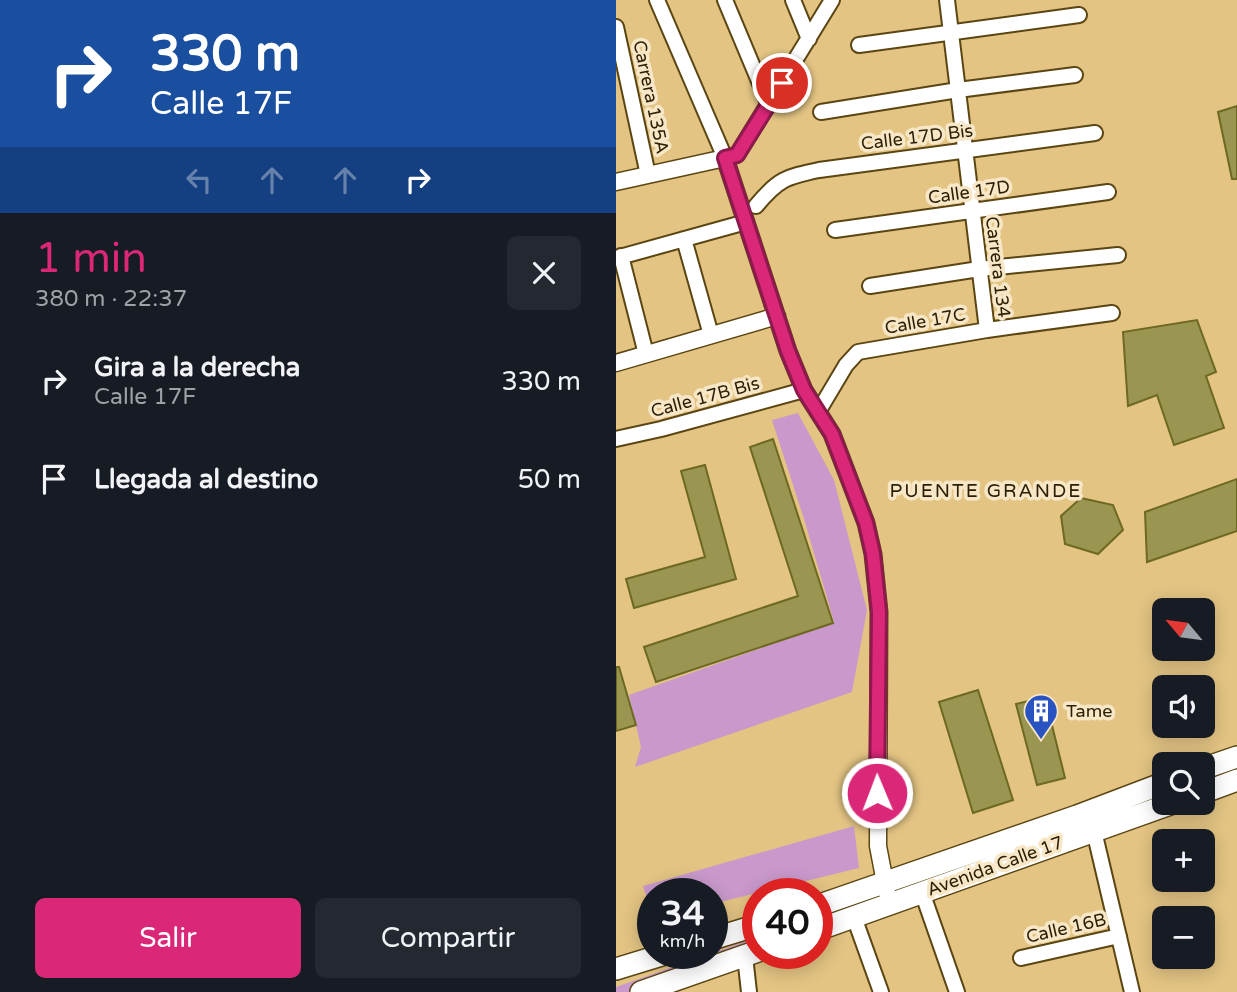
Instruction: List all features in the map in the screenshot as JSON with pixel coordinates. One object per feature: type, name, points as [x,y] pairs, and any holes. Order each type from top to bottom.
[{"type":"main road","points":[[1215,765],[1237,757]]},
{"type":"main road","points":[[1215,788],[1237,780]]},
{"type":"main road","name":"Avenida Calle 17","points":[[833,925],[854,918],[888,895],[1152,787]]},
{"type":"main road","name":"Avenida Calle 17","points":[[833,904],[922,892],[1152,810]]},
{"type":"main road","points":[[641,992],[742,957]]},
{"type":"main road","points":[[616,969],[637,963]]},
{"type":"street","points":[[657,0],[725,158],[804,390],[832,434],[866,523],[873,554],[879,628],[878,846],[888,895]]},
{"type":"street","points":[[725,0],[769,105]]},
{"type":"street","points":[[793,0],[809,39]]},
{"type":"street","points":[[616,182],[737,155],[832,0]]},
{"type":"street","name":"Carrera 134","points":[[947,0],[986,330]]},
{"type":"street","points":[[859,46],[1079,15]]},
{"type":"street","name":"Carrera 135A","points":[[616,27],[648,175]]},
{"type":"street","points":[[821,112],[1075,75]]},
{"type":"street","name":"Calle 17D Bis","points":[[756,206],[776,184],[792,176],[819,170],[1095,133]]},
{"type":"street","name":"Calle 17D","points":[[835,230],[1108,192]]},
{"type":"street","points":[[646,354],[618,257],[746,222]]},
{"type":"street","points":[[684,239],[711,335]]},
{"type":"street","points":[[870,286],[979,269],[1118,255]]},
{"type":"street","name":"Calle 17C","points":[[818,412],[846,365],[858,352],[986,330],[1112,313]]},
{"type":"street","points":[[616,363],[777,316]]},
{"type":"street","name":"Calle 17B Bis","points":[[616,439],[804,390]]},
{"type":"street","points":[[1094,831],[1132,992]]},
{"type":"street","points":[[922,892],[957,992]]},
{"type":"street","points":[[854,918],[881,992]]},
{"type":"street","name":"Calle 16B","points":[[1021,958],[1119,936]]},
{"type":"street","points":[[749,992],[750,969]]},
{"type":"shaded area","points":[[798,413],[834,480],[867,610],[852,692],[635,767],[641,747],[629,695],[834,622],[772,420]]},
{"type":"shaded area","points":[[854,826],[859,868],[818,878],[742,878],[742,897],[728,900],[728,878],[671,878]]},
{"type":"shaded area","points":[[742,943],[742,952],[728,957],[728,948]]},
{"type":"shaded area","points":[[667,969],[696,969],[633,992],[616,992],[616,987]]},
{"type":"building","points":[[1237,106],[1237,179],[1232,179],[1218,112]]},
{"type":"building","points":[[1197,320],[1216,372],[1206,376],[1224,428],[1174,445],[1157,395],[1128,406],[1123,332]]},
{"type":"building","points":[[773,439],[833,623],[656,682],[644,647],[798,596],[750,447]]},
{"type":"building","points":[[705,465],[736,579],[634,608],[626,579],[705,557],[681,471]]},
{"type":"building","points":[[1237,479],[1237,531],[1147,562],[1145,512]]},
{"type":"building","points":[[1081,498],[1113,505],[1123,530],[1098,554],[1065,544],[1061,516]]},
{"type":"building","points":[[616,667],[619,667],[636,725],[616,731]]},
{"type":"building","points":[[978,690],[1013,800],[973,813],[939,702]]},
{"type":"building","name":"Tame","points":[[1045,697],[1065,778],[1037,785],[1016,704]]},
{"type":"place","name":"Tame","points":[[1041,741]]},
{"type":"district","name":"PUENTE GRANDE","points":[[986,491]]},
{"type":"route","points":[[782,83],[737,155],[725,158],[788,351],[804,390],[832,434],[866,523],[873,554],[879,612],[877,793]]}]
